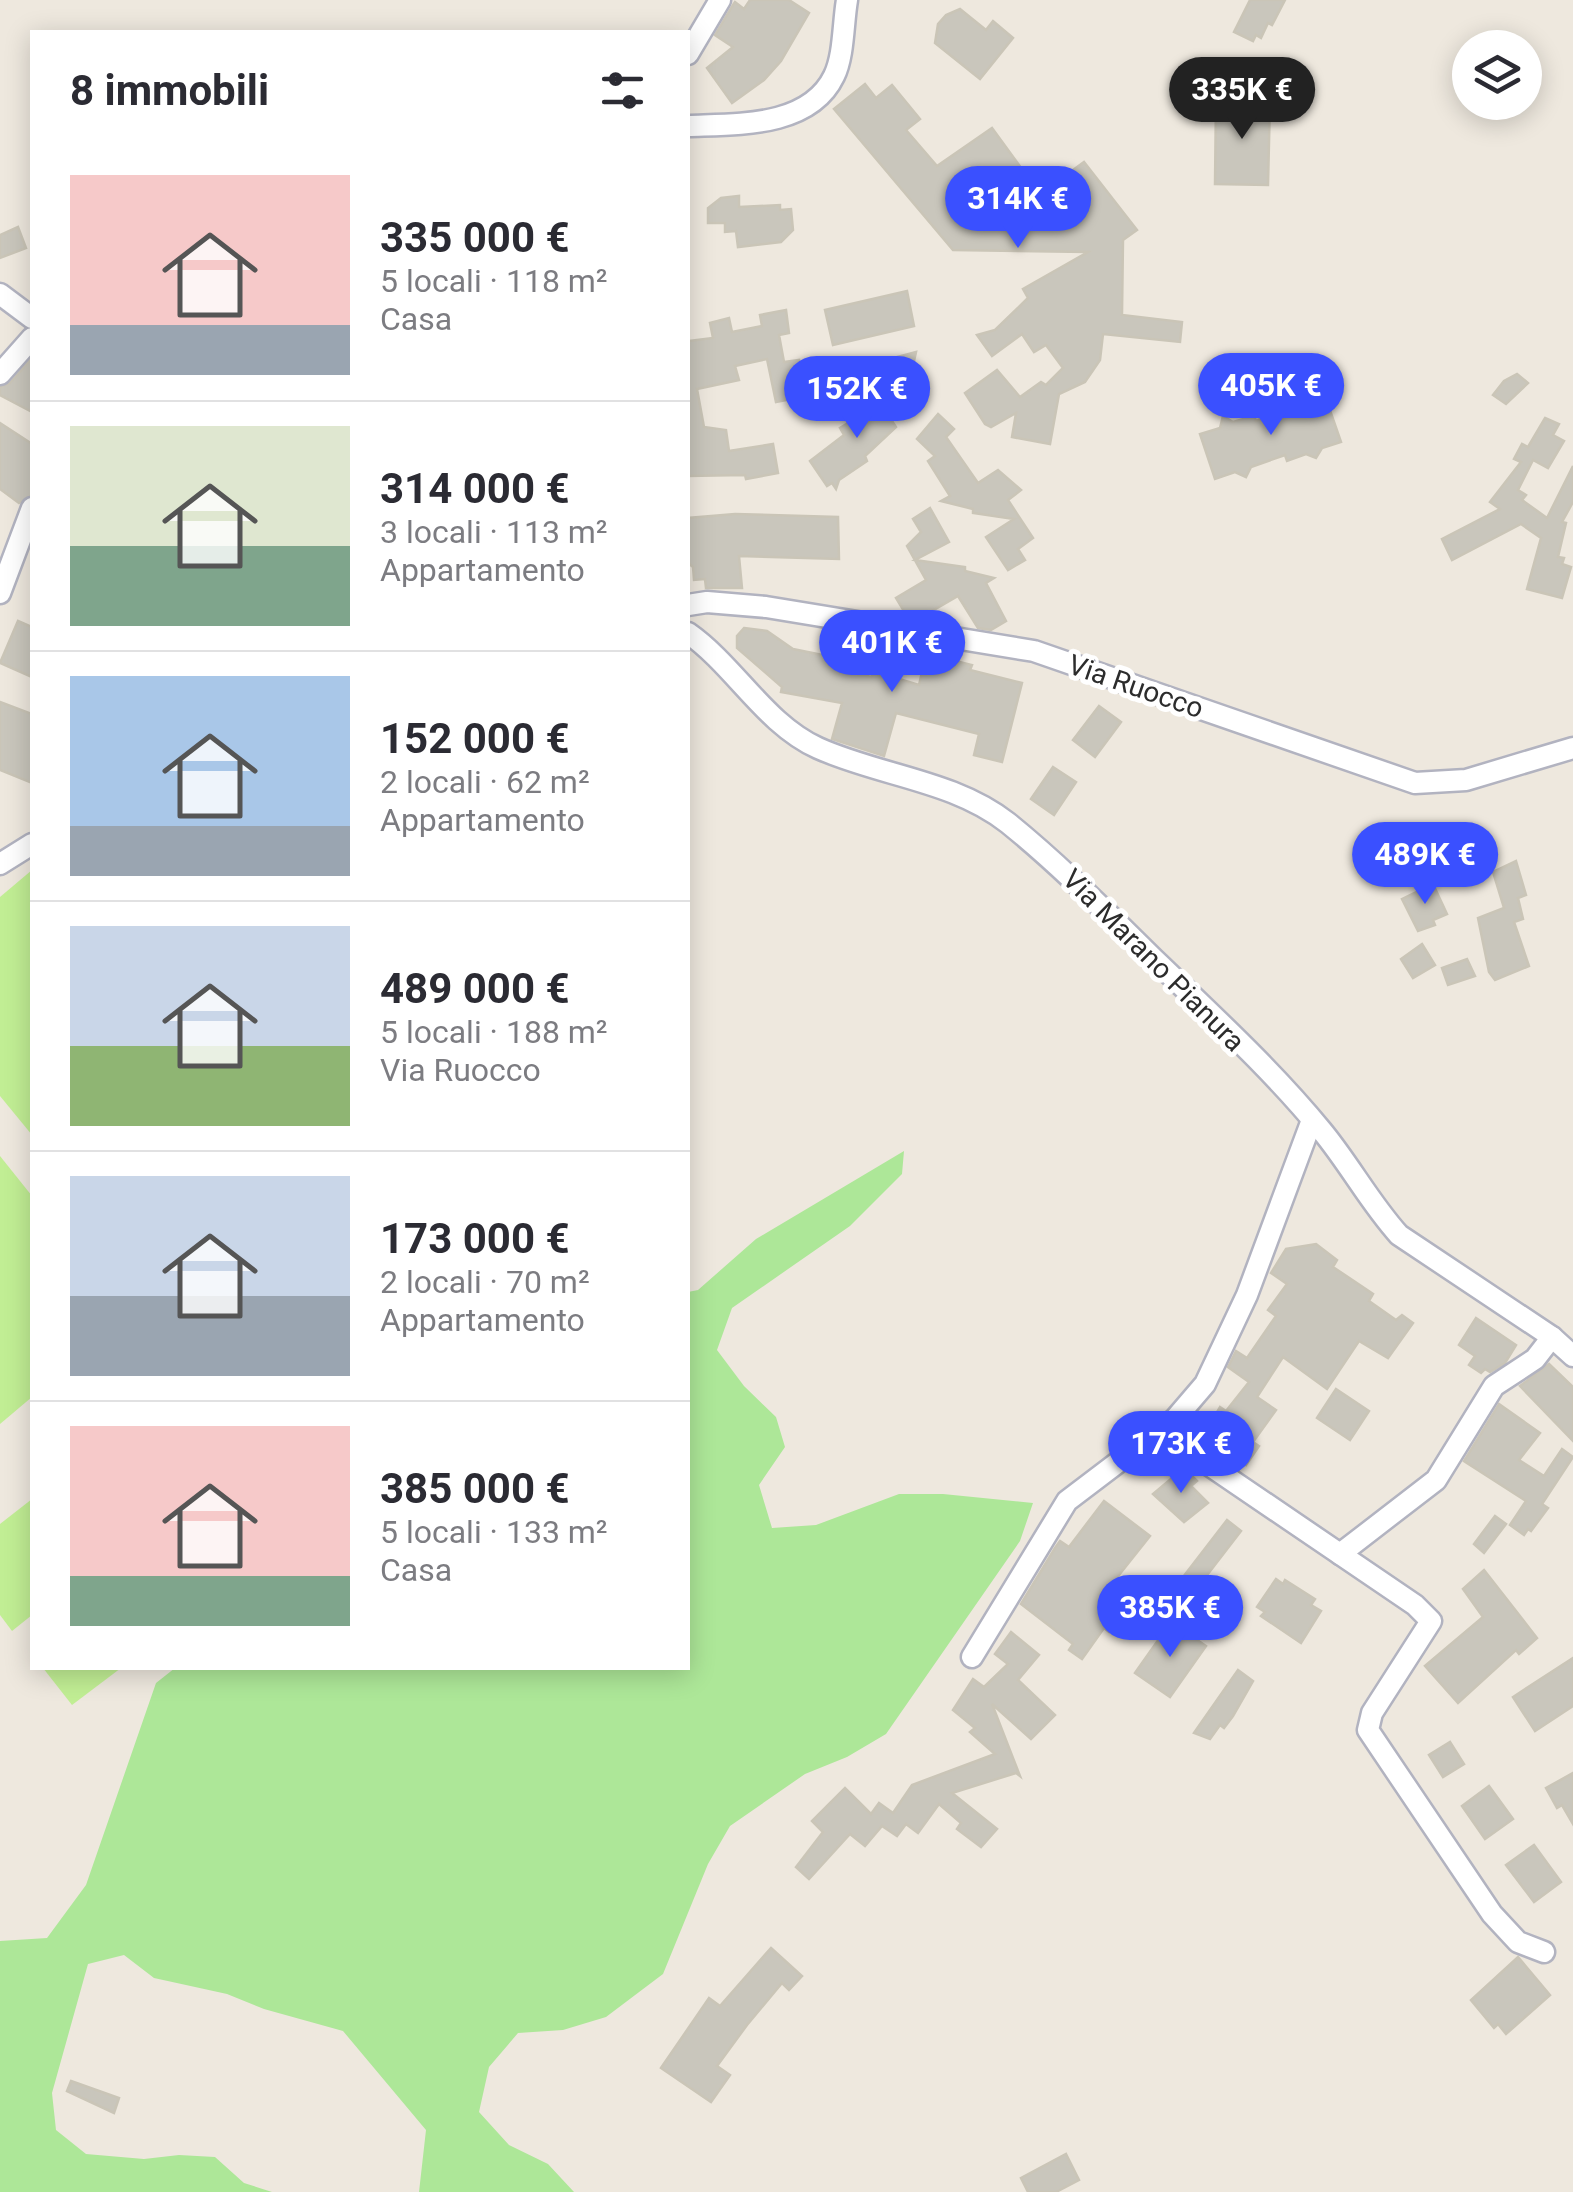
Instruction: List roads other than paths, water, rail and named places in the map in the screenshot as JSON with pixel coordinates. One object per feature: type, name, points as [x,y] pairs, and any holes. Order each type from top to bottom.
[{"type":"street","points":[[690,51],[720,0]]},
{"type":"street","points":[[690,126],[758,123],[801,108],[821,96],[836,74],[847,0]]},
{"type":"street","points":[[0,294],[30,316]]},
{"type":"street","points":[[0,374],[30,340]]},
{"type":"street","points":[[0,593],[30,513]]},
{"type":"street","name":"Via Ruocco","points":[[690,606],[707,602],[766,607],[1034,651],[1416,783],[1466,780],[1573,748]]},
{"type":"street","name":"Via Marano Pianura","points":[[690,635],[742,682],[780,724],[817,747],[965,796],[1003,820],[1052,860],[1216,1019],[1312,1120],[1399,1235],[1573,1356]]},
{"type":"street","points":[[0,864],[30,845]]},
{"type":"street","points":[[972,1658],[1067,1501],[1159,1431],[1205,1384],[1227,1340],[1312,1120]]},
{"type":"street","points":[[1340,1554],[1436,1480],[1494,1386],[1536,1358],[1552,1338]]},
{"type":"street","points":[[1159,1431],[1415,1604],[1431,1621],[1372,1712],[1368,1730],[1492,1914],[1518,1942],[1544,1952]]}]
